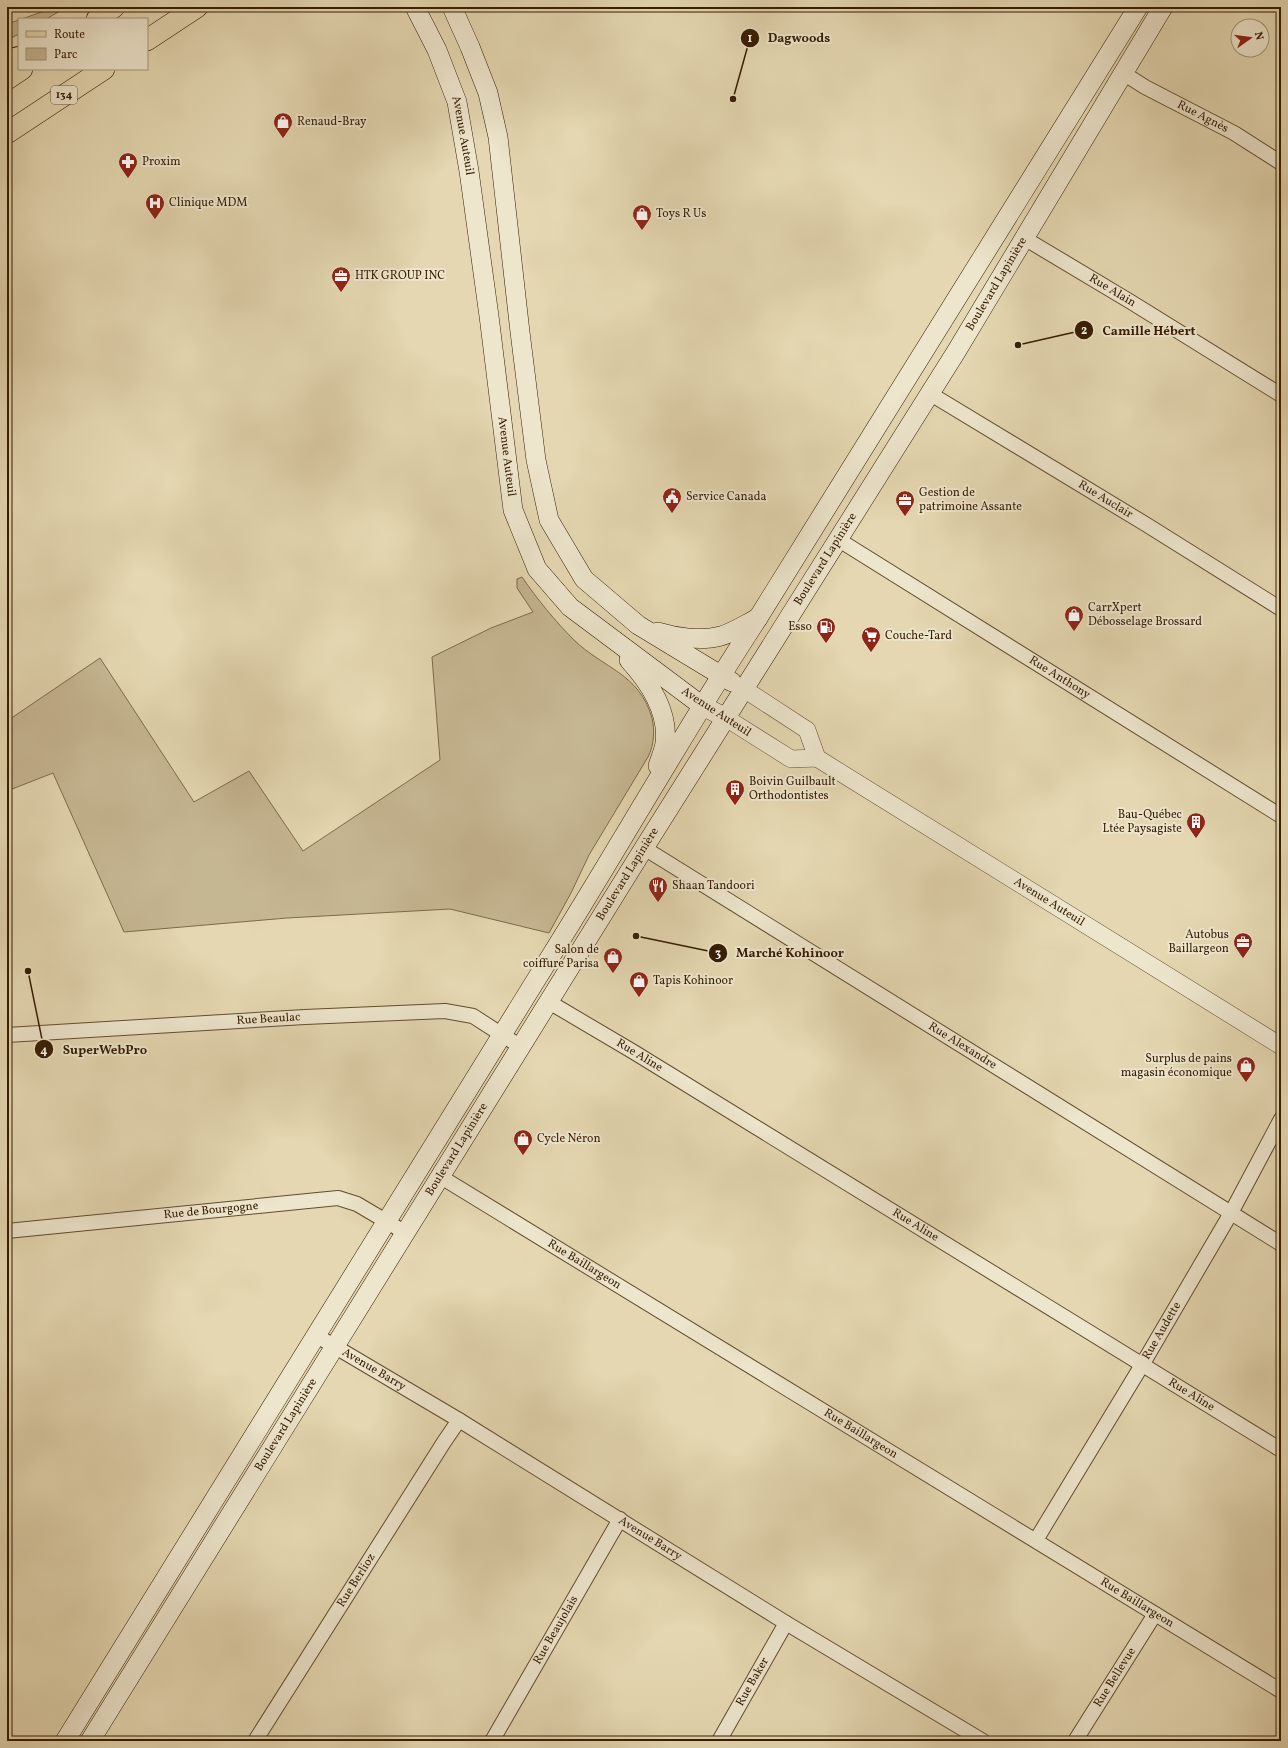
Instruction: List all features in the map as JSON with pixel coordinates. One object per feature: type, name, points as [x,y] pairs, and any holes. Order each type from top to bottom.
[{"type":"highway","points":[[7,61],[18,58]]},
{"type":"main road","points":[[98,18],[114,7]]},
{"type":"main road","points":[[148,39],[197,7]]},
{"type":"main road","name":"Avenue Auteuil","points":[[415,7],[437,50],[457,102],[469,171],[488,303],[513,510],[537,569],[570,607],[701,705],[726,718]]},
{"type":"main road","points":[[452,7],[488,93],[498,137],[536,460],[549,520],[584,580],[638,625],[744,689]]},
{"type":"main road","name":"Boulevard Lapinière","points":[[65,1741],[317,1336],[386,1221],[652,791],[701,705],[758,618],[1138,7]]},
{"type":"main road","name":"Boulevard Lapinière","points":[[90,1741],[522,1047],[644,848],[956,352],[1163,7]]},
{"type":"main road","points":[[7,79],[20,70]]},
{"type":"main road","name":"134","points":[[7,133],[102,70]]},
{"type":"main road","points":[[638,625],[672,636],[720,636],[758,618]]},
{"type":"main road","points":[[607,635],[643,675],[662,714],[665,730],[665,743],[652,791]]},
{"type":"street","name":"Rue Agnès","points":[[1123,73],[1234,133],[1281,163]]},
{"type":"street","name":"Rue Alain","points":[[1024,238],[1281,395]]},
{"type":"street","name":"Rue Auclair","points":[[929,393],[1147,524],[1281,609]]},
{"type":"street","name":"Rue Anthony","points":[[839,540],[1281,816]]},
{"type":"street","points":[[744,689],[807,730],[817,758]]},
{"type":"street","name":"Avenue Auteuil","points":[[726,718],[791,759],[817,758],[1281,1046]]},
{"type":"street","name":"Rue Alexandre","points":[[644,848],[1281,1244]]},
{"type":"street","name":"Rue Aline","points":[[549,1002],[632,1051],[1281,1450]]},
{"type":"street","name":"Rue Beaulac","points":[[7,1035],[305,1016],[445,1012],[468,1014],[522,1047]]},
{"type":"street","name":"Rue Audette","points":[[1036,1540],[1142,1365],[1231,1213],[1281,1119]]},
{"type":"street","name":"Rue Baillargeon","points":[[441,1177],[1281,1691]]},
{"type":"street","name":"Rue de Bourgogne","points":[[7,1231],[338,1198],[352,1201],[406,1233]]},
{"type":"street","name":"Avenue Barry","points":[[317,1336],[459,1420],[786,1623],[983,1741]]},
{"type":"street","name":"Rue Berlioz","points":[[255,1741],[459,1420]]},
{"type":"street","name":"Rue Beaujolais","points":[[492,1741],[620,1519]]},
{"type":"street","name":"Rue Bellevue","points":[[1075,1741],[1155,1614]]},
{"type":"street","name":"Rue Baker","points":[[719,1741],[786,1623]]},
{"type":"green space","points":[[55,7],[67,7],[48,18],[25,18]]},
{"type":"green space","points":[[18,20],[18,34],[7,40],[7,24]]},
{"type":"green space","points":[[522,577],[546,610],[574,640],[585,650],[630,681],[639,691],[652,718],[653,728],[653,743],[648,757],[589,855],[571,893],[549,933],[450,909],[287,918],[124,932],[53,773],[7,791],[7,721],[100,658],[194,802],[249,771],[303,851],[440,760],[432,657],[491,628],[533,612],[517,588],[517,579]]},
{"type":"place","name":"Dagwoods","points":[[733,99]]},
{"type":"place","name":"Renaud-Bray","points":[[283,139]]},
{"type":"place","name":"Proxim","points":[[128,179]]},
{"type":"place","name":"Clinique MDM","points":[[155,220]]},
{"type":"place","name":"Toys R Us","points":[[642,231]]},
{"type":"place","name":"HTK GROUP INC","points":[[341,293]]},
{"type":"place","name":"Camille Hébert","points":[[1018,345]]},
{"type":"place","name":"Service Canada","points":[[672,514]]},
{"type":"place","name":"Gestion de patrimoine Assante","points":[[905,517]]},
{"type":"place","name":"CarrXpert Débosselage Brossard","points":[[1074,632]]},
{"type":"place","name":"Esso","points":[[826,644]]},
{"type":"place","name":"Couche-Tard","points":[[871,653]]},
{"type":"place","name":"Boivin Guilbault Orthodontistes","points":[[735,806]]},
{"type":"place","name":"Bau-Québec Ltée Paysagiste","points":[[1196,839]]},
{"type":"place","name":"Shaan Tandoori","points":[[658,903]]},
{"type":"place","name":"Marché Kohinoor","points":[[636,936]]},
{"type":"place","name":"Autobus Baillargeon","points":[[1243,959]]},
{"type":"place","name":"SuperWebPro","points":[[28,971]]},
{"type":"place","name":"Salon de coiffure Parisa","points":[[613,974]]},
{"type":"place","name":"Tapis Kohinoor","points":[[639,998]]},
{"type":"place","name":"Surplus de pains magasin économique","points":[[1246,1083]]},
{"type":"place","name":"Cycle Néron","points":[[523,1156]]}]
